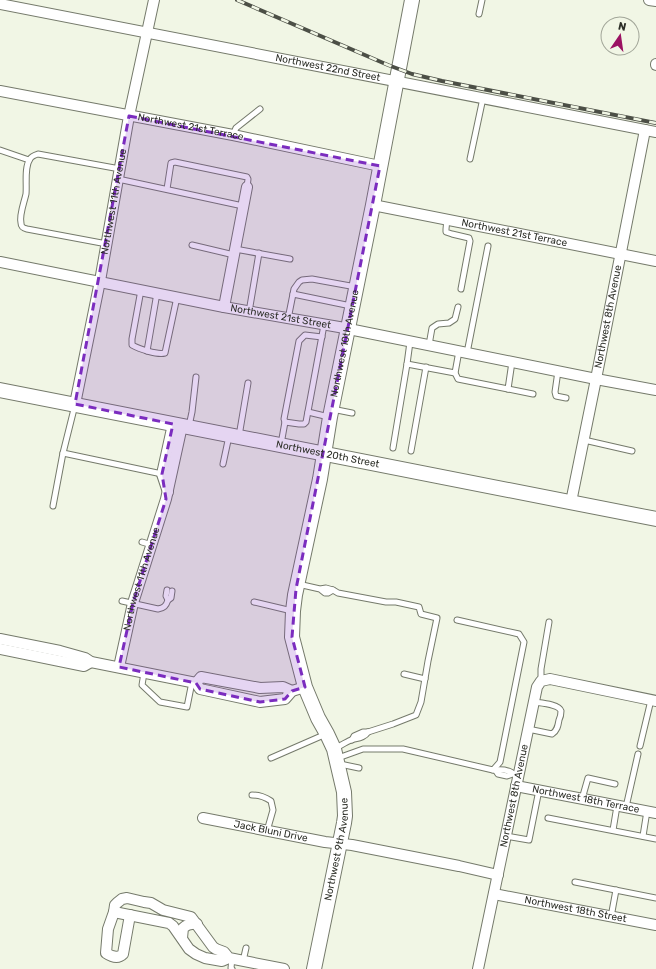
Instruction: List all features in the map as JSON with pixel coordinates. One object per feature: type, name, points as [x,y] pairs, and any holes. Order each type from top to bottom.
[{"type":"street","name":"Northwest 11th Avenue","points":[[75,404],[100,281],[130,116],[154,0]]},
{"type":"street","name":"Northwest 10th Avenue","points":[[299,689],[292,637],[293,611],[297,584],[320,479],[330,413],[412,0]]},
{"type":"street","points":[[648,0],[656,2]]},
{"type":"street","name":"Northwest 22nd Street","points":[[0,4],[656,132]]},
{"type":"street","name":"Northwest 21st Terrace","points":[[0,91],[233,135],[380,166]]},
{"type":"street","name":"Northwest 8th Avenue","points":[[571,502],[645,130]]},
{"type":"street","points":[[224,307],[247,187]]},
{"type":"street","name":"Northwest 21st Terrace","points":[[372,205],[656,260]]},
{"type":"street","name":"Northwest 21st Street","points":[[0,262],[249,312],[347,329],[656,390]]},
{"type":"street","name":"Northwest 20th Street","points":[[0,390],[656,519]]},
{"type":"street","name":"Northwest 11th Avenue","points":[[119,667],[134,603],[171,482],[181,426]]},
{"type":"street","points":[[168,492],[162,474],[181,426]]},
{"type":"street","points":[[0,639],[66,652],[85,658],[91,662],[194,682],[200,689],[260,702],[285,699],[299,689]]},
{"type":"street","points":[[0,649],[84,666],[91,662]]},
{"type":"street","points":[[194,682],[201,677],[260,688],[283,687],[299,689]]},
{"type":"street","points":[[541,681],[550,679],[654,700]]},
{"type":"street","name":"Northwest 8th Avenue","points":[[478,969],[506,836],[516,779],[537,687],[541,681]]},
{"type":"street","name":"Northwest 9th Avenue","points":[[299,689],[327,734],[335,757],[344,792],[345,816],[314,969]]},
{"type":"street","name":"Northwest 18th Terrace","points":[[516,779],[539,790],[651,812]]},
{"type":"street","name":"Jack Bluni Drive","points":[[203,818],[244,823],[266,831],[340,844]]},
{"type":"street","points":[[340,844],[352,845],[498,875]]},
{"type":"street","name":"Northwest 18th Street","points":[[494,894],[656,925]]},
{"type":"street","points":[[130,915],[123,954],[117,958],[106,953],[108,929],[115,905],[122,899],[134,899],[151,903],[163,910],[191,917],[213,947],[224,952],[231,958],[284,969]]},
{"type":"street","points":[[114,912],[168,923],[173,926],[189,949],[201,957],[222,961],[231,958]]},
{"type":"street","points":[[182,938],[183,928],[186,925],[192,923],[197,924]]},
{"type":"lane","points":[[479,14],[482,0]]},
{"type":"lane","points":[[470,159],[483,98]]},
{"type":"lane","points":[[233,135],[236,128],[260,109]]},
{"type":"lane","points":[[0,150],[29,160]]},
{"type":"lane","points":[[107,244],[22,227],[21,220],[26,193],[26,175],[29,160],[38,154],[44,154],[119,174],[167,189],[243,206]]},
{"type":"lane","points":[[167,189],[171,163],[175,162],[247,177],[247,187]]},
{"type":"lane","points":[[447,219],[446,232],[469,238],[470,241],[461,289]]},
{"type":"lane","points":[[192,245],[234,252],[259,253],[290,259]]},
{"type":"lane","points":[[488,246],[463,352],[455,372],[458,379],[533,394]]},
{"type":"lane","points":[[249,312],[259,253]]},
{"type":"lane","points":[[288,319],[294,289],[302,280],[312,279],[356,287]]},
{"type":"lane","points":[[141,290],[132,345],[138,349],[162,354],[164,352],[177,297]]},
{"type":"lane","points":[[147,351],[157,293]]},
{"type":"lane","points":[[293,294],[352,307]]},
{"type":"lane","points":[[429,345],[432,328],[438,324],[449,323],[454,319],[458,307]]},
{"type":"lane","points":[[286,422],[304,424],[306,422],[324,325]]},
{"type":"lane","points":[[281,445],[286,422],[284,419],[299,342],[305,335],[322,337]]},
{"type":"lane","points":[[393,448],[410,342]]},
{"type":"lane","points":[[508,389],[512,362]]},
{"type":"lane","points":[[407,364],[455,372]]},
{"type":"lane","points":[[411,451],[426,367]]},
{"type":"lane","points":[[558,371],[555,392],[556,396],[566,398]]},
{"type":"lane","points":[[181,426],[192,412],[196,377]]},
{"type":"lane","points":[[223,464],[234,436],[248,383]]},
{"type":"lane","points":[[53,506],[63,453],[75,404]]},
{"type":"lane","points":[[308,412],[352,413]]},
{"type":"lane","points":[[584,440],[632,451]]},
{"type":"lane","points":[[63,453],[162,474]]},
{"type":"lane","points":[[142,542],[152,545]]},
{"type":"lane","points":[[297,584],[320,589],[325,593],[334,590],[338,593],[419,607],[421,614],[437,618],[421,702],[416,715],[368,732],[366,736],[352,740],[335,757]]},
{"type":"lane","points":[[122,601],[158,609],[167,605],[168,600],[171,598],[170,590]]},
{"type":"lane","points":[[254,602],[293,611]]},
{"type":"lane","points":[[457,620],[519,634],[524,642],[500,762],[495,770]]},
{"type":"lane","name":"Northwest 8th Avenue","points":[[541,681],[541,669],[549,622]]},
{"type":"lane","points":[[144,673],[142,685],[160,702],[167,704],[187,707],[194,682]]},
{"type":"lane","points":[[404,674],[425,679]]},
{"type":"lane","points":[[640,746],[654,700]]},
{"type":"lane","points":[[528,729],[552,734],[558,727],[561,712],[559,708],[553,705],[534,702]]},
{"type":"lane","points":[[271,758],[327,734]]},
{"type":"lane","points":[[335,757],[363,749],[403,749],[495,770],[500,769],[509,771],[516,779]]},
{"type":"lane","points":[[613,830],[638,754]]},
{"type":"lane","points":[[335,757],[359,768]]},
{"type":"lane","points":[[582,799],[588,778],[615,784]]},
{"type":"lane","points":[[506,836],[529,840],[539,790]]},
{"type":"lane","points":[[252,795],[264,796],[271,801],[273,810],[266,831]]},
{"type":"lane","points":[[643,836],[651,812]]},
{"type":"lane","points":[[548,818],[656,839]]},
{"type":"lane","points":[[575,882],[656,898]]},
{"type":"lane","points":[[611,917],[616,890]]},
{"type":"lane","points":[[243,961],[246,948]]},
{"type":"lane","points":[[231,958],[232,969]]},
{"type":"highlighted area","points":[[129,116],[380,166],[296,589],[292,637],[305,687],[292,691],[285,699],[260,702],[200,689],[196,683],[119,667],[133,603],[166,499],[162,474],[173,424],[75,404]]},
{"type":"railway","points":[[237,0],[412,74],[656,123]]}]
